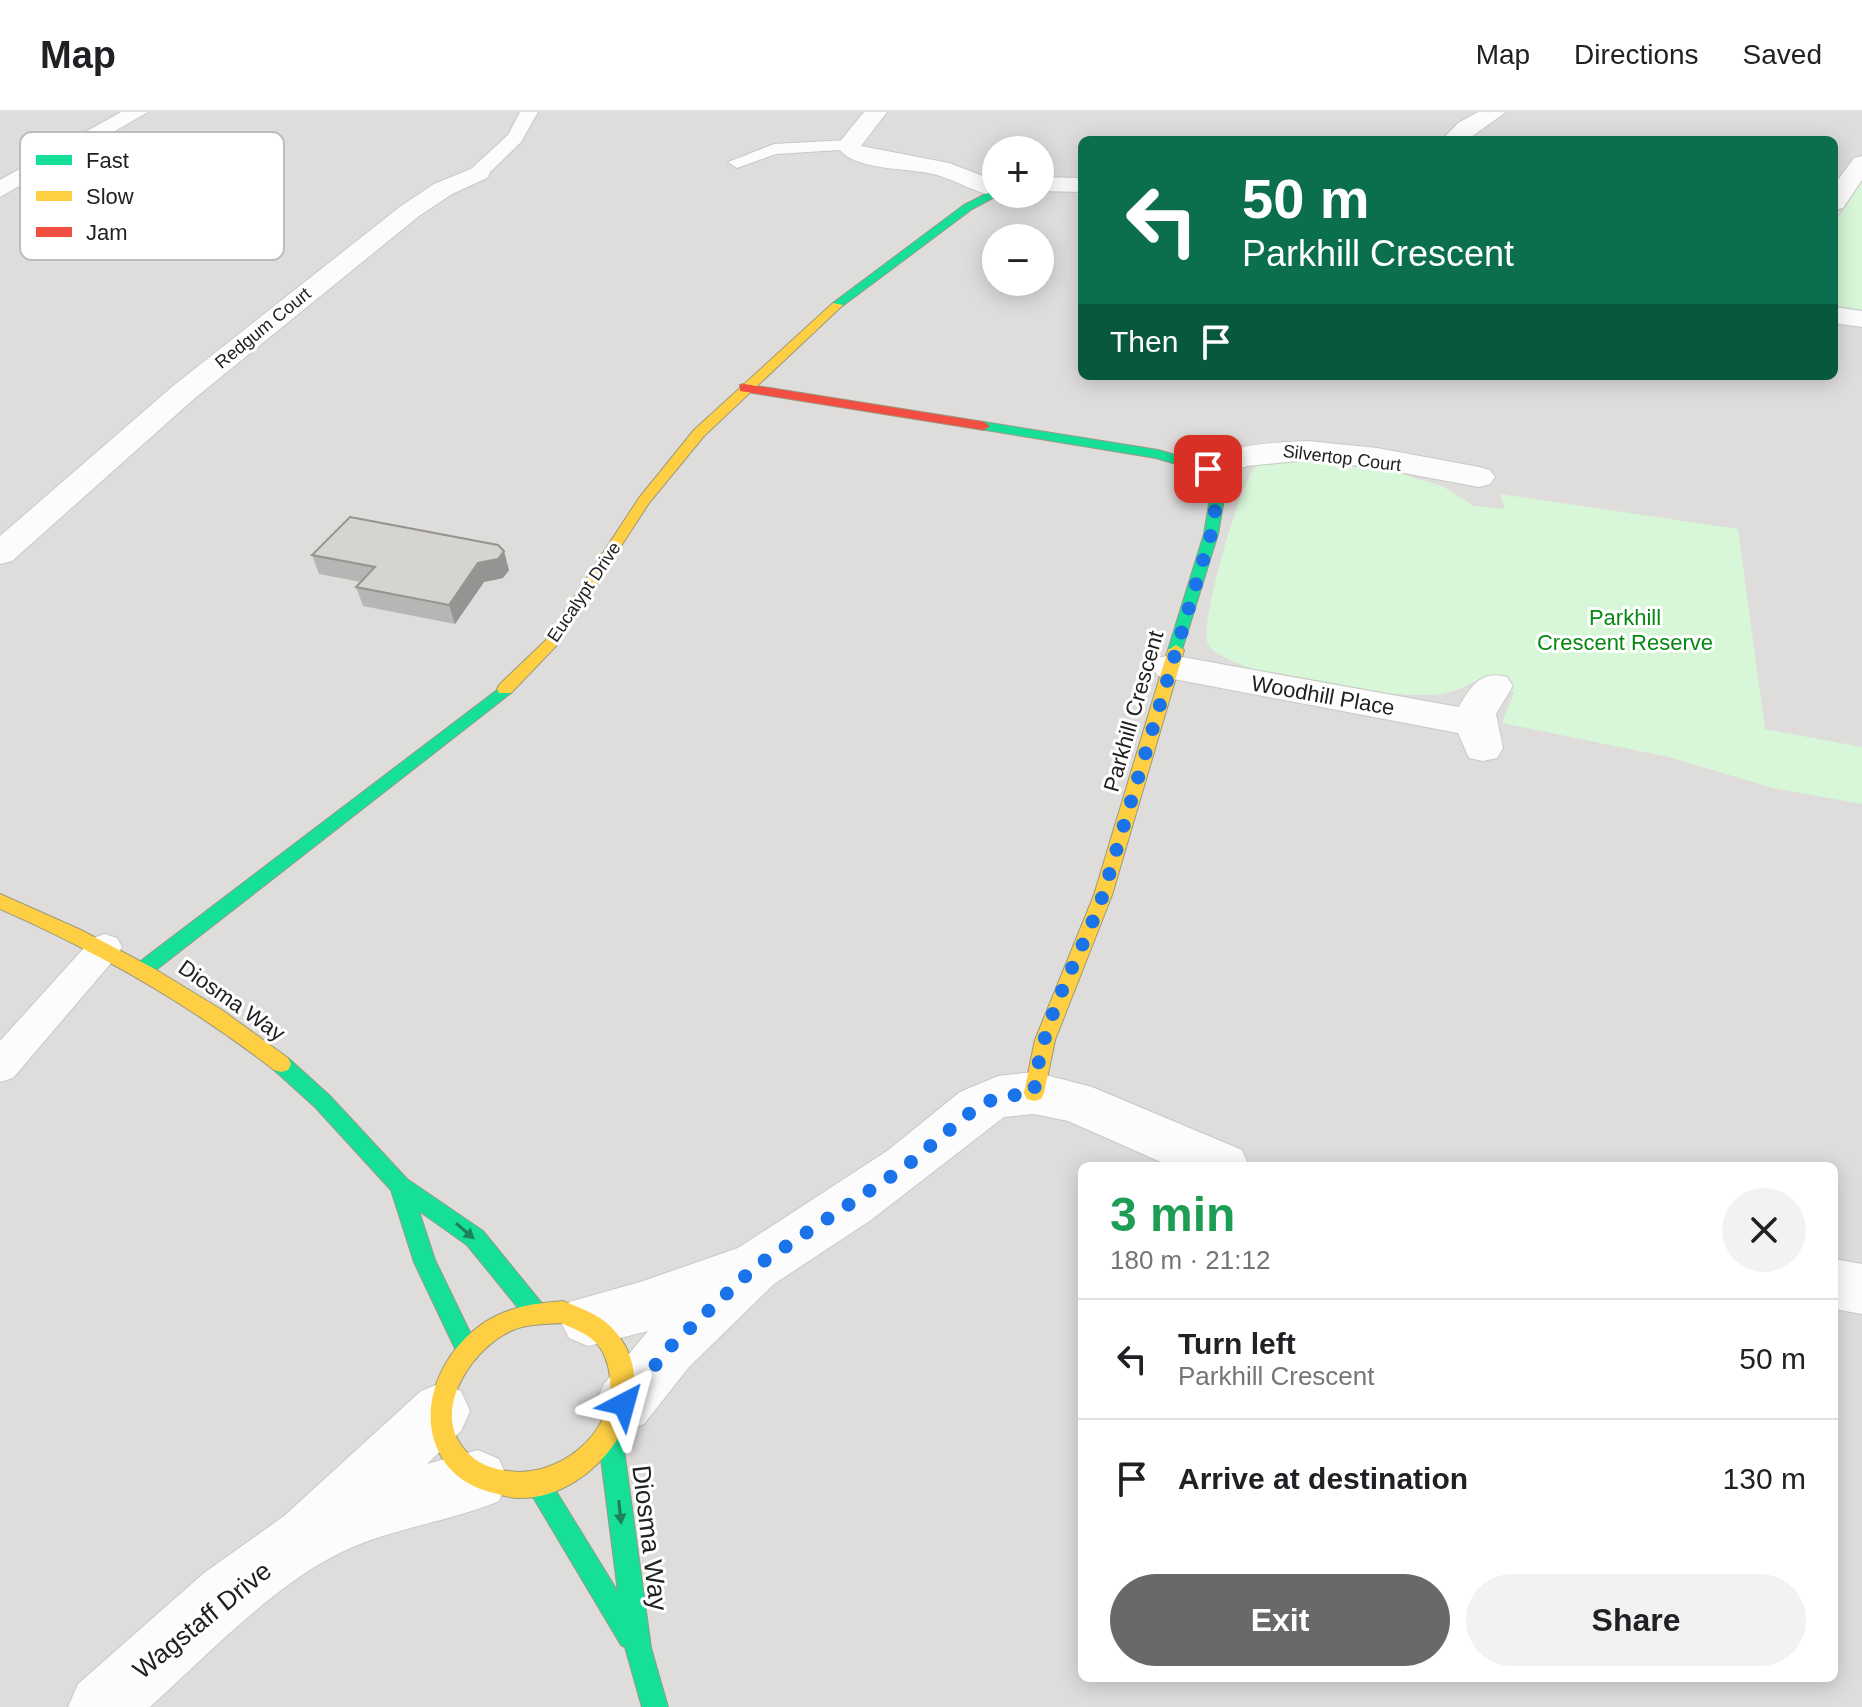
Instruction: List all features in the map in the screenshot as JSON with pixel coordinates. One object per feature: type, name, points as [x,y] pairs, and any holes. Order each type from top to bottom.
[{"type":"street","points":[[100,132],[137,112]]},
{"type":"street","points":[[876,112],[849,145],[851,150],[863,156],[941,168],[982,185]]},
{"type":"street","points":[[1463,127],[1495,112]]},
{"type":"street","points":[[1838,197],[1862,163]]},
{"type":"street","name":"Redgum Court","points":[[0,554],[184,392],[398,220],[428,197],[478,173]]},
{"type":"street","points":[[1054,184],[1078,185]]},
{"type":"street","name":"Eucalypt Drive","points":[[145,968],[447,737],[525,671],[567,621],[661,476],[744,388],[860,286],[982,199]]},
{"type":"street","points":[[1838,316],[1862,319]]},
{"type":"street","points":[[744,388],[1158,454],[1208,469]]},
{"type":"street","name":"Silvertop Court","points":[[1208,469],[1242,455],[1280,449],[1484,481]]},
{"type":"street","name":"Parkhill Crescent","points":[[1034,1093],[1037,1060],[1048,1019],[1088,936],[1103,895],[1219,501],[1219,487],[1208,469]]},
{"type":"street","name":"Woodhill Place","points":[[1171,667],[1480,737],[1477,705],[1494,686]]},
{"type":"street","name":"Diosma Way","points":[[0,901],[145,968],[213,1011],[269,1054],[321,1100],[400,1187],[467,1230],[536,1313]]},
{"type":"street","points":[[617,1419],[625,1377],[619,1353],[606,1334],[588,1320],[563,1312],[536,1313],[492,1329],[468,1351],[447,1385],[441,1411],[450,1451],[462,1467],[478,1480],[508,1489],[539,1487],[580,1468],[617,1419],[669,1348],[755,1267],[905,1167],[977,1107],[998,1097],[1034,1093],[1075,1102],[1215,1162]]},
{"type":"street","name":"Diosma Way","points":[[400,1187],[425,1262],[468,1351]]},
{"type":"street","points":[[588,1320],[640,1308],[755,1267]]},
{"type":"street","points":[[1838,1285],[1862,1289]]},
{"type":"street","name":"Wagstaff Drive","points":[[101,1707],[226,1595],[306,1538],[441,1411]]},
{"type":"street","name":"Diosma Way","points":[[617,1419],[638,1648],[655,1707]]},
{"type":"street","name":"Wagstaff Drive","points":[[306,1538],[394,1503],[478,1480]]},
{"type":"street","name":"Diosma Way","points":[[539,1487],[638,1648]]},
{"type":"lane","name":"Redgum Court","points":[[478,173],[515,138],[529,112]]},
{"type":"lane","points":[[737,162],[774,149],[849,145]]},
{"type":"lane","points":[[0,1067],[105,947]]},
{"type":"shaded area","points":[[0,112],[1862,112],[1862,1707],[0,1707]]},
{"type":"green space","points":[[1862,181],[1862,310],[1838,306],[1838,219]]},
{"type":"green space","name":"Parkhill Crescent Reserve","points":[[1280,458],[1395,472],[1442,486],[1474,506],[1505,509],[1500,494],[1738,529],[1765,729],[1862,747],[1862,804],[1773,788],[1669,757],[1502,723],[1514,692],[1480,679],[1441,694],[1391,694],[1281,676],[1222,656],[1208,644],[1206,633],[1222,558],[1253,470],[1262,463]]},
{"type":"building","points":[[350,517],[498,545],[504,551],[498,559],[478,563],[449,605],[356,587],[375,567],[312,555]]},
{"type":"traffic: fast","points":[[837,305],[982,200]]},
{"type":"traffic: fast","points":[[984,426],[1158,454],[1208,469],[1219,487],[1211,534],[1176,650]]},
{"type":"traffic: fast","points":[[145,968],[505,689]]},
{"type":"traffic: fast","points":[[281,1064],[322,1101],[400,1186],[475,1238],[536,1313]]},
{"type":"traffic: fast","points":[[400,1187],[425,1262],[468,1351]]},
{"type":"traffic: fast","points":[[610,1435],[638,1648],[655,1707]]},
{"type":"traffic: fast","points":[[539,1487],[630,1636]]},
{"type":"traffic: slow","points":[[505,689],[551,643],[644,501],[699,433],[837,305]]},
{"type":"traffic: slow","points":[[1034,1093],[1045,1040],[1103,895],[1176,650]]},
{"type":"traffic: slow","points":[[0,901],[111,953],[181,993],[281,1064]]},
{"type":"traffic: slow","points":[[563,1312],[601,1332],[621,1363],[623,1392],[616,1421],[599,1446],[576,1468],[548,1481],[517,1486],[474,1473],[454,1456],[442,1427],[441,1409],[453,1374],[475,1344],[504,1323],[533,1315],[563,1312]]},
{"type":"traffic: jam","points":[[744,388],[984,426]]},
{"type":"route","points":[[624,1404],[669,1348],[755,1267],[905,1167],[977,1107],[998,1097],[1034,1093],[1037,1060],[1048,1019],[1088,936],[1103,895],[1211,534],[1219,487],[1208,469]]}]
